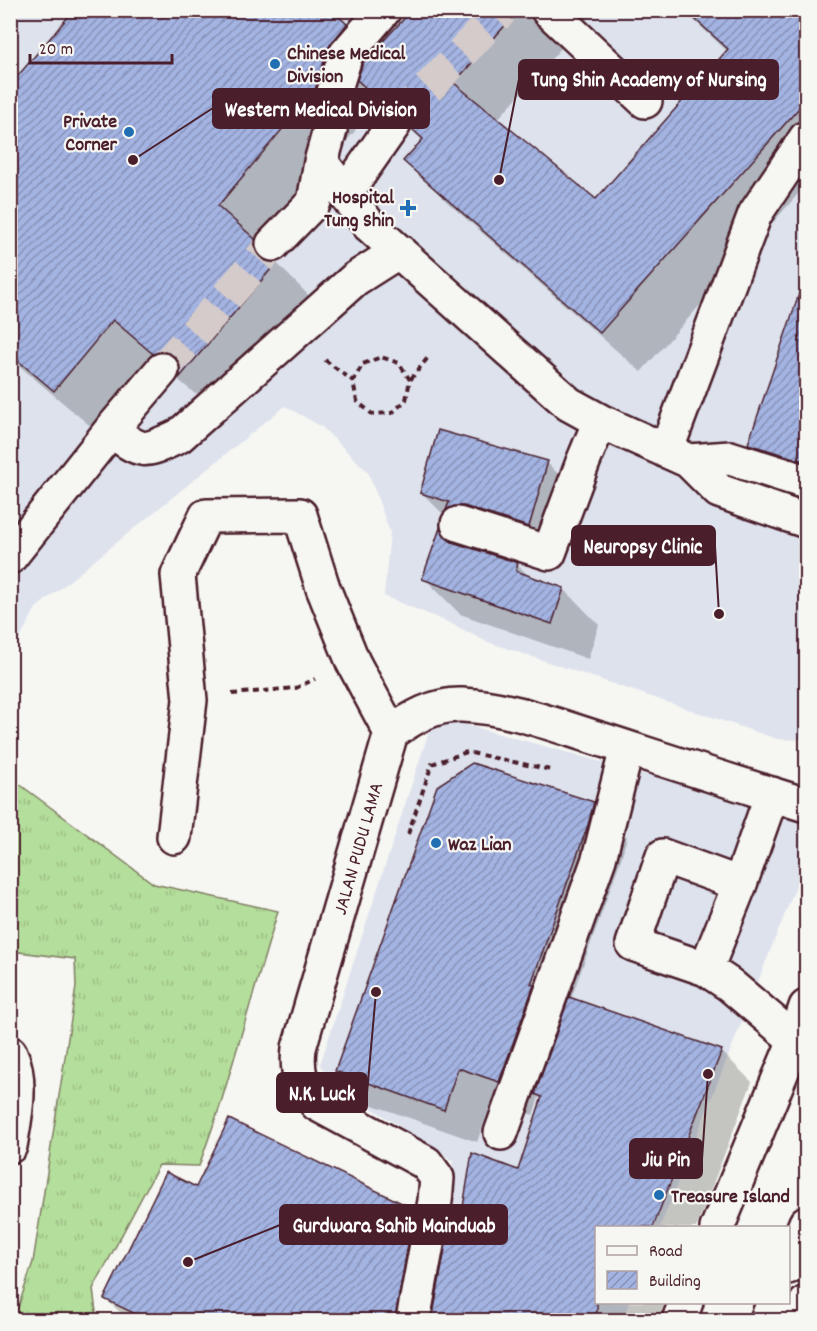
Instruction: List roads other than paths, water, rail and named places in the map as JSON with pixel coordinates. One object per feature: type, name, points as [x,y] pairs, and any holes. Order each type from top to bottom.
[{"type":"street","points":[[273,244],[315,202],[321,162],[330,130],[334,93],[346,54],[384,10]]},
{"type":"street","points":[[549,10],[645,100]]},
{"type":"street","points":[[345,194],[394,124]]},
{"type":"street","points":[[678,456],[755,214],[807,138]]},
{"type":"street","points":[[321,162],[369,225],[569,404],[600,421],[678,456],[719,491],[807,522]]},
{"type":"street","points":[[111,430],[135,448],[152,449],[179,436],[355,279],[399,251]]},
{"type":"street","points":[[10,557],[162,369]]},
{"type":"street","points":[[458,524],[549,553],[582,462],[600,421]]},
{"type":"street","points":[[678,456],[730,458],[807,482]]},
{"type":"street","points":[[174,837],[190,700],[178,574],[206,516],[300,515],[323,588],[349,651],[391,734],[408,721],[427,711],[444,707],[462,705],[525,715],[807,806]]},
{"type":"street","name":"JALAN PUDU LAMA","points":[[391,734],[299,1048],[297,1068],[305,1090],[317,1104],[426,1162],[437,1178],[435,1201],[413,1320]]},
{"type":"street","points":[[501,1133],[599,859],[627,748]]},
{"type":"street","points":[[706,969],[740,884],[771,795]]},
{"type":"street","points":[[740,884],[663,856],[633,945],[706,969],[730,985],[795,1040]]},
{"type":"street","points":[[717,1226],[807,1007]]},
{"type":"street","points":[[10,1053],[14,1061],[17,1102],[10,1146]]},
{"type":"street","points":[[790,1265],[807,1223]]},
{"type":"street","points":[[800,1320],[807,1303]]},
{"type":"street","points":[[679,1320],[685,1304]]},
{"type":"street","points":[[767,1320],[773,1304]]},
{"type":"tunnel","points":[[394,124],[502,10]]},
{"type":"tunnel","points":[[162,370],[273,244]]},
{"type":"place","name":"Chinese Medical Division","points":[[275,64]]},
{"type":"place","name":"Private Corner","points":[[129,132]]},
{"type":"place","name":"Western Medical Division","points":[[133,160]]},
{"type":"place","name":"Tung Shin Academy of Nursing","points":[[499,180]]},
{"type":"place","name":"Hospital Tung Shin","points":[[408,208]]},
{"type":"place","name":"Neuropsy Clinic","points":[[719,614]]},
{"type":"place","name":"Waz Lian","points":[[436,843]]},
{"type":"place","name":"N.K. Luck","points":[[376,992]]},
{"type":"place","name":"Jiu Pin","points":[[708,1074]]},
{"type":"place","name":"Treasure Island","points":[[659,1195]]},
{"type":"place","name":"Gurdwara Sahib Mainduab","points":[[188,1262]]}]
